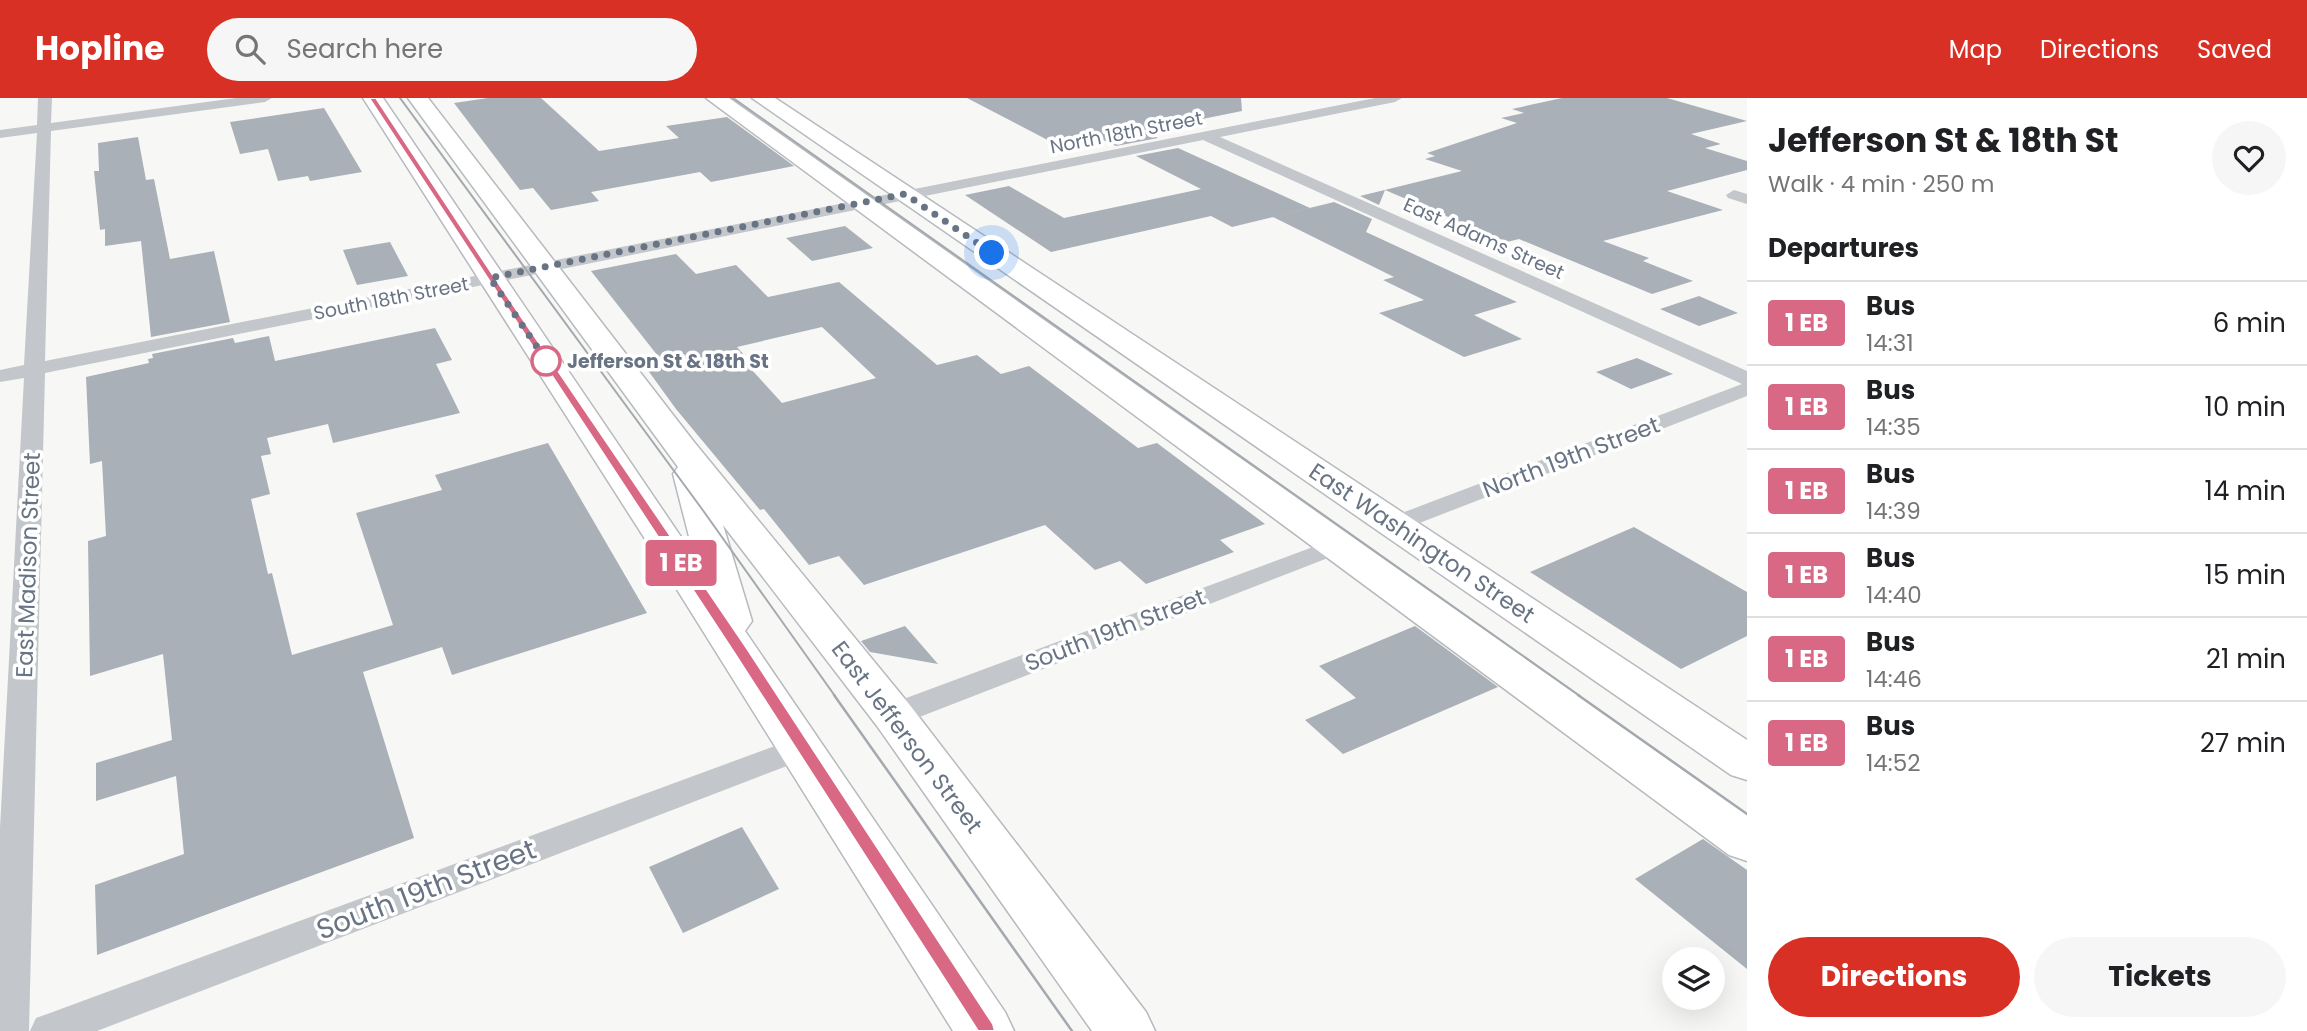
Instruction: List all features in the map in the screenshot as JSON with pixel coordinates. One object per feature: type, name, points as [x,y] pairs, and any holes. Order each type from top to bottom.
[{"type":"main road","name":"East Jefferson Street","points":[[373,98],[740,651],[985,1031]]},
{"type":"main road","name":"East Washington Street","points":[[716,98],[1747,841]]},
{"type":"main road","name":"East Washington Street","points":[[762,98],[1747,763]]},
{"type":"main road","name":"East Jefferson Street","points":[[419,99],[426,177]]},
{"type":"main road","name":"East Jefferson Street","points":[[419,99],[682,449],[892,715],[1126,1031]]},
{"type":"main road","name":"East Washington Street","points":[[1097,323],[1276,502]]},
{"type":"main road","name":"East Jefferson Street","points":[[682,449],[702,509],[740,651]]},
{"type":"street","name":"East Madison Street","points":[[9,1031],[45,98]]},
{"type":"street","points":[[0,134],[265,98]]},
{"type":"street","name":"North 18th Street","points":[[905,194],[1395,98]]},
{"type":"street","name":"East Adams Street","points":[[1205,136],[1747,379]]},
{"type":"street","name":"South 18th Street","points":[[0,376],[905,194]]},
{"type":"street","name":"North 19th Street","points":[[1395,524],[1747,389]]},
{"type":"street","name":"South 19th Street","points":[[892,715],[1337,546]]},
{"type":"street","name":"South 19th Street","points":[[50,1031],[802,748]]},
{"type":"building","points":[[488,98],[541,98],[599,151],[679,138],[666,126],[727,117],[794,166],[711,182],[700,172],[591,192],[599,201],[551,210],[533,188],[520,190],[454,103]]},
{"type":"building","points":[[967,98],[1241,98],[1242,111],[1143,131],[1158,138],[1116,146],[1101,139],[1061,147]]},
{"type":"building","points":[[1562,98],[1667,98],[1747,121],[1691,134],[1721,144],[1705,148],[1747,161],[1747,170],[1667,191],[1723,210],[1603,241],[1649,258],[1643,261],[1693,281],[1652,294],[1519,239],[1507,242],[1385,190],[1379,205],[1360,196],[1462,171],[1425,159],[1435,156],[1427,153],[1517,123],[1501,118],[1524,113],[1512,109]]},
{"type":"building","points":[[324,108],[362,172],[310,181],[308,176],[278,181],[268,149],[240,154],[230,122]]},
{"type":"building","points":[[138,137],[146,180],[154,179],[170,259],[214,251],[230,322],[151,337],[141,241],[105,246],[105,229],[100,230],[94,171],[99,171],[98,143]]},
{"type":"building","points":[[1178,148],[1310,208],[1232,227],[1211,216],[1051,252],[965,195],[1009,186],[1064,218],[1201,189],[1136,156]]},
{"type":"building","points":[[1334,202],[1372,219],[1366,232],[1517,302],[1474,315],[1522,339],[1464,357],[1379,313],[1424,300],[1383,280],[1394,277],[1273,217]]},
{"type":"building","points":[[845,226],[873,248],[812,261],[786,238]]},
{"type":"building","points":[[390,242],[408,276],[357,285],[343,250]]},
{"type":"building","points":[[676,254],[696,274],[736,265],[768,297],[839,282],[937,365],[977,355],[1001,374],[1029,366],[1138,448],[1157,443],[1265,524],[1220,540],[1234,552],[1146,584],[1120,561],[1095,570],[1045,525],[864,585],[839,556],[809,565],[676,409],[647,369],[665,365],[591,271]],"holes":[[[822,327],[876,378],[782,403],[741,358],[746,357],[737,347]]]},
{"type":"building","points":[[1699,296],[1738,313],[1699,326],[1660,309]]},
{"type":"building","points":[[435,328],[452,360],[436,364],[460,413],[333,443],[328,424],[267,438],[271,454],[261,456],[270,494],[251,499],[268,574],[272,573],[292,655],[393,625],[356,513],[442,490],[435,475],[548,443],[647,613],[452,675],[442,647],[363,672],[414,838],[97,955],[95,885],[184,854],[176,776],[96,801],[96,763],[172,740],[163,654],[90,676],[88,541],[106,536],[102,461],[90,464],[86,377],[149,363],[148,359],[153,358],[152,354],[233,338],[235,343],[269,336],[275,361]]},
{"type":"building","points":[[1637,358],[1673,374],[1631,389],[1596,372]]},
{"type":"building","points":[[1634,527],[1747,592],[1747,636],[1681,669],[1530,572]]},
{"type":"building","points":[[905,626],[938,664],[870,652],[861,641]]},
{"type":"building","points":[[1415,626],[1498,687],[1343,754],[1305,720],[1356,698],[1319,666]]},
{"type":"building","points":[[742,827],[779,889],[683,933],[649,867]]},
{"type":"building","points":[[1703,839],[1747,870],[1747,969],[1725,951],[1725,947],[1720,947],[1635,879]]},
{"type":"tram line","points":[[400,98],[702,509],[835,696]]},
{"type":"tram line","points":[[733,98],[1580,696]]},
{"type":"tram line","points":[[834,695],[1072,1031]]},
{"type":"tram line","points":[[1578,695],[1747,814]]},
{"type":"bus line","points":[[373,98],[740,651],[985,1031]]},
{"type":"place","name":"Jefferson St & 18th St","points":[[546,361]]},
{"type":"route","points":[[546,361],[552,369],[490,278],[905,194],[992,253]]}]
